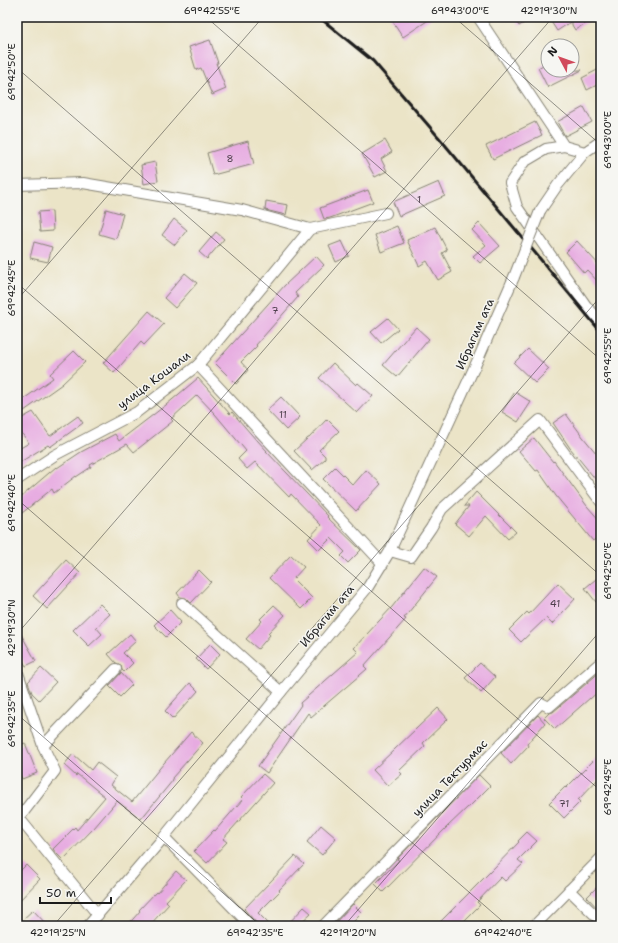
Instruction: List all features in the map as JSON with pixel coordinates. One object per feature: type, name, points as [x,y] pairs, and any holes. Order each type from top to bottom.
[{"type":"street","points":[[478,17],[564,146]]},
{"type":"street","points":[[601,141],[585,152],[564,146],[546,149],[524,162],[510,183],[517,207],[587,307],[601,322]]},
{"type":"street","name":"Ибрагим ата","points":[[88,926],[164,837],[368,587],[383,564],[480,355],[514,277],[540,211],[557,186],[585,152]]},
{"type":"street","points":[[17,185],[83,183],[242,210],[310,230],[386,214]]},
{"type":"street","name":"улица Кошали","points":[[17,480],[55,455],[137,412],[198,365],[310,230]]},
{"type":"street","points":[[198,365],[383,564]]},
{"type":"street","points":[[390,551],[411,557],[442,509],[540,420],[601,502]]},
{"type":"street","points":[[182,603],[281,692]]},
{"type":"street","name":"улица Тектурмас","points":[[323,926],[541,703],[548,707],[601,662]]},
{"type":"street","points":[[43,746],[116,669]]},
{"type":"street","points":[[17,670],[43,746],[55,771],[20,818],[98,915]]},
{"type":"street","points":[[164,837],[251,926]]},
{"type":"street","points":[[534,926],[601,858]]},
{"type":"street","points":[[569,890],[601,921]]},
{"type":"building","points":[[390,17],[433,17],[403,37]]},
{"type":"building","points":[[514,17],[534,17],[519,26]]},
{"type":"building","points":[[548,17],[595,17],[575,30],[572,25],[572,21],[557,31]]},
{"type":"building","points":[[210,40],[218,63],[216,63],[226,89],[212,95],[201,68],[196,70],[189,47]]},
{"type":"building","points":[[601,68],[601,83],[587,90],[582,78]]},
{"type":"building","points":[[543,78],[566,78],[548,87]]},
{"type":"building","points":[[584,107],[592,122],[565,136],[557,122]]},
{"type":"building","points":[[535,122],[542,135],[493,159],[486,146]]},
{"type":"building","points":[[385,140],[392,152],[381,159],[387,171],[375,177],[362,154]]},
{"type":"building","points":[[248,141],[254,164],[213,175],[207,153]]},
{"type":"building","points":[[155,162],[158,181],[144,184],[141,165]]},
{"type":"building","points":[[439,182],[445,196],[399,216],[393,202]]},
{"type":"building","points":[[368,190],[373,202],[324,219],[320,208]]},
{"type":"building","points":[[266,201],[288,205],[286,215],[265,210]]},
{"type":"building","points":[[106,209],[123,214],[116,239],[99,234]]},
{"type":"building","points":[[52,211],[53,231],[40,232],[38,212]]},
{"type":"building","points":[[174,219],[187,230],[175,245],[162,235]]},
{"type":"building","points":[[479,223],[500,246],[480,263],[473,256],[486,245],[472,230]]},
{"type":"building","points":[[397,226],[404,243],[381,252],[375,235]]},
{"type":"building","points":[[435,227],[447,250],[442,253],[452,272],[438,280],[427,261],[419,266],[407,240]]},
{"type":"building","points":[[216,232],[224,239],[207,259],[199,252]]},
{"type":"building","points":[[342,241],[349,256],[336,262],[329,246]]},
{"type":"building","points":[[577,241],[601,267],[601,285],[587,270],[584,273],[566,252]]},
{"type":"building","points":[[34,242],[52,247],[48,262],[30,258]]},
{"type":"building","points":[[316,256],[324,265],[295,293],[298,297],[256,345],[257,346],[241,362],[248,370],[236,384],[215,363],[285,285]]},
{"type":"building","points":[[185,273],[197,283],[175,308],[164,298]]},
{"type":"building","points":[[149,311],[164,324],[144,345],[141,342],[114,373],[103,363]]},
{"type":"building","points":[[388,318],[398,329],[381,343],[371,332]]},
{"type":"building","points":[[416,327],[429,339],[397,377],[383,365]]},
{"type":"building","points":[[528,349],[549,369],[535,383],[514,363]]},
{"type":"building","points":[[74,351],[85,362],[62,384],[24,411],[18,403],[53,378],[50,374]]},
{"type":"building","points":[[333,363],[356,385],[358,383],[373,396],[357,413],[319,378]]},
{"type":"building","points":[[198,378],[230,414],[232,412],[266,451],[328,516],[327,517],[361,550],[348,563],[341,556],[345,552],[331,538],[319,550],[308,539],[321,525],[291,494],[289,497],[255,462],[247,469],[238,459],[246,451],[197,395],[171,419],[173,421],[134,452],[127,444],[90,465],[91,467],[76,476],[54,493],[52,489],[17,517],[17,501],[56,467],[57,468],[81,452],[115,434],[119,441]]},
{"type":"building","points":[[515,392],[531,402],[518,422],[502,412]]},
{"type":"building","points":[[281,397],[300,417],[286,430],[267,410]]},
{"type":"building","points":[[33,412],[50,436],[78,416],[83,423],[50,447],[48,445],[17,464],[17,450],[29,443],[17,427],[17,421]]},
{"type":"building","points":[[566,414],[601,459],[601,486],[570,448],[553,423]]},
{"type":"building","points":[[327,419],[339,431],[319,450],[325,456],[325,459],[312,470],[294,451]]},
{"type":"building","points":[[534,438],[553,462],[554,461],[587,506],[601,522],[601,533],[593,541],[556,496],[538,470],[536,471],[519,451]]},
{"type":"building","points":[[335,467],[353,485],[366,470],[381,484],[356,511],[323,479]]},
{"type":"building","points":[[476,492],[516,532],[508,539],[486,516],[469,536],[455,524],[469,506],[464,506]]},
{"type":"building","points":[[291,555],[304,567],[293,579],[312,598],[301,609],[269,578]]},
{"type":"building","points":[[66,560],[80,573],[47,609],[33,596]]},
{"type":"building","points":[[424,567],[437,577],[404,618],[406,619],[364,666],[367,669],[311,717],[308,713],[267,773],[258,766],[301,705],[300,703],[358,652],[354,648],[392,607]]},
{"type":"building","points":[[199,570],[211,582],[191,603],[186,598],[180,597],[177,593]]},
{"type":"building","points":[[601,575],[601,598],[596,602],[585,588]]},
{"type":"building","points":[[558,583],[575,599],[552,624],[546,618],[521,642],[509,630],[527,612],[529,614]]},
{"type":"building","points":[[100,604],[110,614],[96,627],[102,634],[89,646],[73,630]]},
{"type":"building","points":[[274,605],[285,615],[268,633],[270,635],[258,649],[246,639],[262,621],[260,619]]},
{"type":"building","points":[[170,610],[181,622],[166,637],[154,625]]},
{"type":"building","points":[[17,627],[36,661],[26,666],[17,651]]},
{"type":"building","points":[[130,634],[136,641],[123,653],[133,663],[124,672],[121,665],[116,663],[108,654]]},
{"type":"building","points":[[210,644],[220,654],[206,669],[196,659]]},
{"type":"building","points":[[480,663],[495,677],[481,693],[465,678]]},
{"type":"building","points":[[41,668],[56,682],[39,700],[32,693],[28,682]]},
{"type":"building","points":[[601,671],[601,689],[555,729],[544,718]]},
{"type":"building","points":[[121,673],[132,685],[120,697],[109,686]]},
{"type":"building","points":[[190,683],[198,691],[173,719],[165,711]]},
{"type":"building","points":[[438,708],[448,719],[423,743],[425,746],[399,771],[402,774],[388,786],[373,770]]},
{"type":"building","points":[[538,715],[545,723],[527,744],[528,746],[511,764],[501,753]]},
{"type":"building","points":[[191,732],[203,743],[172,778],[173,780],[141,819],[117,801],[94,828],[63,860],[56,853],[53,849],[75,827],[77,830],[105,797],[77,774],[76,776],[64,765],[73,754],[91,770],[97,762],[116,777],[111,785],[132,802]]},
{"type":"building","points":[[25,743],[37,773],[22,779],[17,767],[17,746]]},
{"type":"building","points":[[601,753],[601,776],[578,800],[580,802],[564,818],[549,803]]},
{"type":"building","points":[[263,774],[273,783],[223,839],[227,842],[207,863],[194,851],[214,830],[215,831],[243,799],[241,797]]},
{"type":"building","points":[[479,775],[490,786],[383,892],[375,884],[399,860],[397,859]]},
{"type":"building","points":[[321,825],[336,838],[322,855],[307,842]]},
{"type":"building","points":[[527,832],[537,841],[518,860],[523,864],[505,881],[501,877],[477,902],[480,905],[459,926],[436,926],[493,869]]},
{"type":"building","points":[[295,856],[304,864],[258,913],[271,926],[259,926],[244,909]]},
{"type":"building","points":[[26,865],[40,879],[17,903],[17,874]]},
{"type":"building","points":[[176,871],[186,880],[166,901],[169,904],[149,926],[127,926],[140,911],[139,910],[156,892],[157,893]]},
{"type":"building","points":[[601,883],[601,912],[587,897]]},
{"type":"building","points":[[353,904],[362,913],[349,926],[332,926]]},
{"type":"building","points":[[304,907],[311,913],[297,926],[286,926]]},
{"type":"building","points":[[33,910],[48,926],[27,926],[22,920]]},
{"type":"railway","points":[[319,17],[373,61],[601,332]]}]
